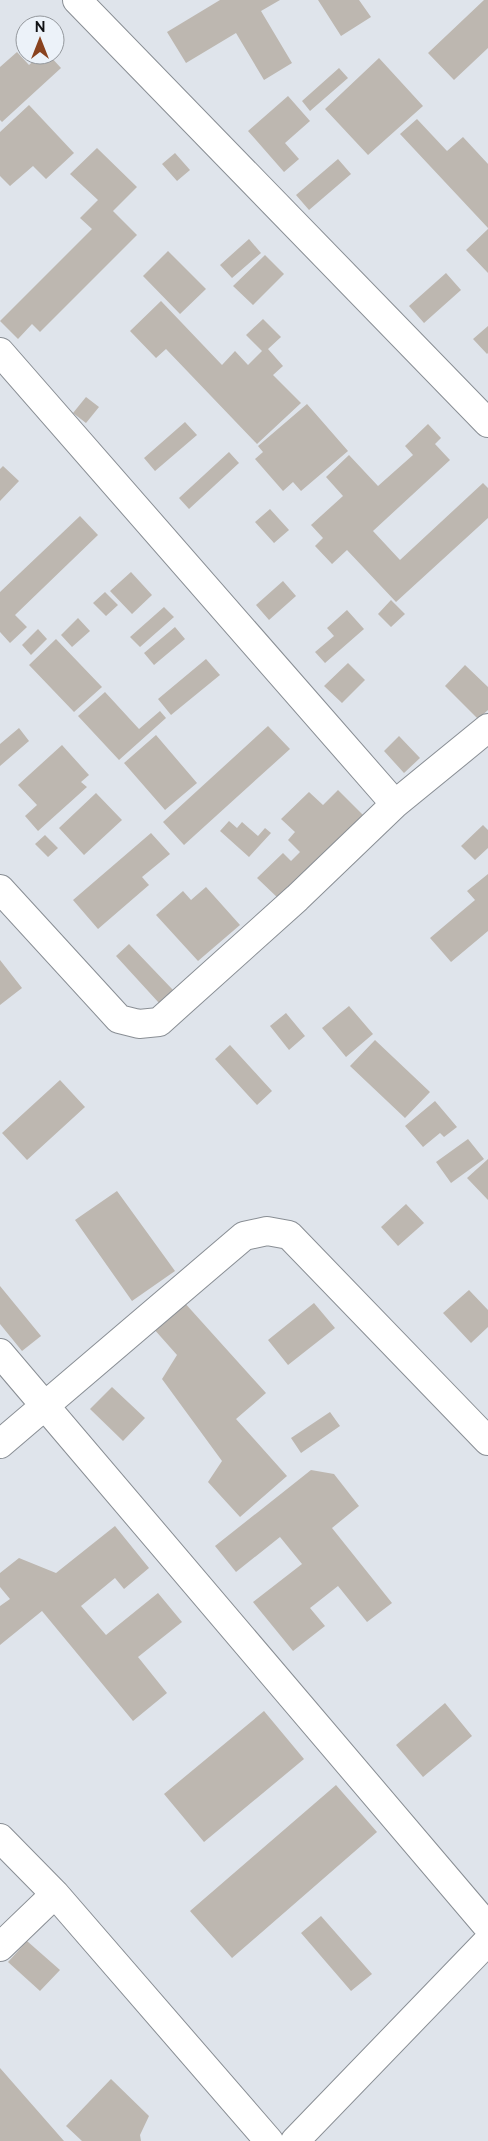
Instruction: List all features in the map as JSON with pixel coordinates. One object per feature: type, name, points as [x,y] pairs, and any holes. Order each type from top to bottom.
[{"type":"street","points":[[77,0],[488,423]]},
{"type":"street","points":[[0,352],[395,804]]},
{"type":"street","points":[[0,888],[119,1019],[139,1024],[159,1022],[297,898],[395,804],[488,728]]},
{"type":"street","points":[[0,1444],[244,1236],[267,1231],[289,1235],[488,1441]]},
{"type":"street","points":[[0,1353],[488,1927]]},
{"type":"street","points":[[0,1838],[55,1894],[269,2141]]},
{"type":"street","points":[[0,1947],[55,1894]]},
{"type":"street","points":[[295,2141],[488,1941]]},
{"type":"building","points":[[220,0],[280,0],[261,11],[292,63],[264,80],[236,33],[186,63],[167,32]]},
{"type":"building","points":[[318,0],[359,0],[371,17],[341,36]]},
{"type":"building","points":[[484,0],[488,0],[488,48],[454,80],[428,53]]},
{"type":"building","points":[[15,54],[15,65],[58,65],[61,68],[2,122],[0,120],[0,67]]},
{"type":"building","points":[[379,58],[423,106],[368,155],[325,109]]},
{"type":"building","points":[[339,68],[348,78],[310,111],[302,101]]},
{"type":"building","points":[[288,96],[310,121],[285,143],[299,159],[284,172],[248,131]]},
{"type":"building","points":[[29,105],[74,153],[46,179],[33,166],[10,186],[0,176],[0,132]]},
{"type":"building","points":[[417,119],[447,151],[463,137],[488,164],[488,228],[400,134]]},
{"type":"building","points":[[97,148],[137,187],[113,211],[137,235],[40,332],[32,324],[18,339],[0,321],[92,229],[80,218],[98,200],[70,174]]},
{"type":"building","points":[[175,153],[190,170],[177,181],[162,164]]},
{"type":"building","points":[[338,159],[351,174],[309,210],[296,195]]},
{"type":"building","points":[[488,229],[488,273],[466,250]]},
{"type":"building","points":[[249,239],[261,253],[232,278],[220,265]]},
{"type":"building","points":[[168,251],[206,289],[180,314],[143,276]]},
{"type":"building","points":[[265,255],[284,274],[253,305],[233,286]]},
{"type":"building","points":[[446,273],[461,290],[424,323],[409,306]]},
{"type":"building","points":[[161,301],[222,365],[235,351],[248,365],[262,351],[246,335],[263,319],[281,337],[268,349],[283,366],[273,375],[301,403],[257,444],[166,349],[156,358],[130,331]]},
{"type":"building","points":[[488,326],[488,353],[487,354],[473,339]]},
{"type":"building","points":[[86,397],[99,407],[86,423],[73,413]]},
{"type":"building","points":[[307,404],[348,451],[301,491],[293,482],[283,491],[255,459],[263,452],[258,446]]},
{"type":"building","points":[[185,422],[197,435],[155,471],[144,458]]},
{"type":"building","points":[[428,424],[441,438],[435,444],[450,460],[373,531],[400,560],[483,483],[488,488],[488,518],[396,602],[347,550],[332,564],[315,546],[323,538],[311,525],[343,496],[326,477],[349,455],[378,486],[413,455],[405,446]]},
{"type":"building","points":[[229,452],[239,463],[189,509],[179,498]]},
{"type":"building","points":[[3,466],[19,481],[0,501],[0,469]]},
{"type":"building","points":[[270,509],[289,530],[274,543],[255,522]]},
{"type":"building","points":[[80,516],[98,535],[15,615],[27,627],[10,643],[0,632],[0,592]]},
{"type":"building","points":[[131,572],[152,595],[132,614],[110,591]]},
{"type":"building","points":[[283,581],[296,596],[269,620],[256,605]]},
{"type":"building","points":[[105,592],[118,605],[106,616],[93,603]]},
{"type":"building","points":[[391,600],[405,614],[391,627],[378,614]]},
{"type":"building","points":[[164,607],[174,617],[140,647],[130,637]]},
{"type":"building","points":[[347,610],[364,629],[325,663],[315,652],[334,636],[327,628]]},
{"type":"building","points":[[78,618],[90,631],[72,647],[61,635]]},
{"type":"building","points":[[175,627],[185,639],[154,665],[144,653]]},
{"type":"building","points":[[38,629],[47,639],[31,655],[22,645]]},
{"type":"building","points":[[56,639],[102,687],[74,712],[29,665]]},
{"type":"building","points":[[206,659],[220,675],[171,715],[158,699]]},
{"type":"building","points":[[348,663],[365,680],[342,703],[324,686]]},
{"type":"building","points":[[465,665],[488,687],[488,710],[478,719],[445,686]]},
{"type":"building","points":[[105,692],[139,729],[160,711],[166,718],[119,760],[78,716]]},
{"type":"building","points":[[268,726],[290,749],[184,845],[163,822]]},
{"type":"building","points":[[19,728],[29,741],[0,766],[0,744]]},
{"type":"building","points":[[156,735],[197,783],[165,810],[124,763]]},
{"type":"building","points":[[399,736],[420,758],[404,773],[384,751]]},
{"type":"building","points":[[62,745],[89,775],[81,782],[87,787],[38,831],[25,816],[37,805],[18,785]]},
{"type":"building","points":[[338,790],[365,817],[280,900],[257,878],[283,853],[291,861],[300,852],[288,840],[295,832],[281,819],[309,792],[323,805]]},
{"type":"building","points":[[96,793],[122,820],[84,855],[59,828]]},
{"type":"building","points":[[229,821],[237,828],[242,822],[258,836],[265,828],[271,833],[249,857],[220,831]]},
{"type":"building","points":[[483,825],[488,830],[488,848],[475,860],[461,846]]},
{"type":"building","points":[[151,833],[170,854],[142,877],[149,885],[98,929],[73,900]]},
{"type":"building","points":[[45,835],[58,848],[48,857],[35,844]]},
{"type":"building","points":[[488,874],[488,931],[451,962],[430,938],[475,900],[467,891]]},
{"type":"building","points":[[206,887],[240,925],[198,961],[156,915],[183,891],[191,900]]},
{"type":"building","points":[[129,944],[173,990],[159,1003],[116,956]]},
{"type":"building","points":[[0,960],[22,988],[0,1005]]},
{"type":"building","points":[[349,1006],[373,1034],[346,1057],[322,1028]]},
{"type":"building","points":[[286,1013],[305,1036],[289,1050],[270,1026]]},
{"type":"building","points":[[375,1040],[430,1092],[405,1118],[350,1066]]},
{"type":"building","points":[[230,1045],[272,1091],[257,1105],[215,1059]]},
{"type":"building","points":[[60,1080],[85,1107],[27,1160],[2,1133]]},
{"type":"building","points":[[435,1101],[457,1127],[444,1137],[440,1133],[423,1147],[405,1126]]},
{"type":"building","points":[[468,1139],[484,1159],[451,1183],[436,1162]]},
{"type":"building","points":[[488,1159],[488,1200],[467,1178]]},
{"type":"building","points":[[117,1191],[175,1271],[132,1301],[75,1220]]},
{"type":"building","points":[[406,1204],[424,1223],[398,1246],[381,1227]]},
{"type":"building","points":[[0,1286],[41,1336],[22,1351],[0,1324]]},
{"type":"building","points":[[469,1290],[488,1310],[488,1327],[471,1343],[443,1313]]},
{"type":"building","points":[[183,1301],[266,1393],[236,1419],[287,1476],[240,1517],[208,1482],[222,1461],[162,1379],[177,1355],[153,1328]]},
{"type":"building","points":[[314,1303],[335,1328],[288,1365],[268,1340]]},
{"type":"building","points":[[112,1387],[145,1418],[123,1441],[90,1409]]},
{"type":"building","points":[[330,1412],[340,1426],[301,1453],[291,1438]]},
{"type":"building","points":[[311,1470],[334,1474],[359,1506],[332,1528],[392,1603],[367,1622],[338,1586],[310,1608],[325,1626],[293,1651],[253,1602],[302,1564],[280,1537],[236,1572],[215,1546]]},
{"type":"building","points":[[115,1526],[149,1568],[124,1589],[115,1578],[81,1606],[106,1635],[158,1593],[182,1622],[138,1657],[167,1693],[133,1721],[42,1611],[0,1645],[0,1606],[10,1599],[0,1587],[0,1573],[19,1558],[56,1573]]},
{"type":"building","points":[[445,1703],[472,1736],[423,1777],[396,1745]]},
{"type":"building","points":[[264,1711],[304,1759],[204,1842],[164,1794]]},
{"type":"building","points":[[336,1785],[377,1832],[232,1958],[190,1911]]},
{"type":"building","points":[[321,1916],[372,1974],[351,1991],[301,1933]]},
{"type":"building","points":[[27,1941],[60,1970],[40,1991],[8,1962]]},
{"type":"building","points":[[0,2068],[64,2141],[0,2141]]},
{"type":"building","points":[[111,2079],[149,2116],[140,2135],[141,2141],[82,2141],[66,2126]]}]
